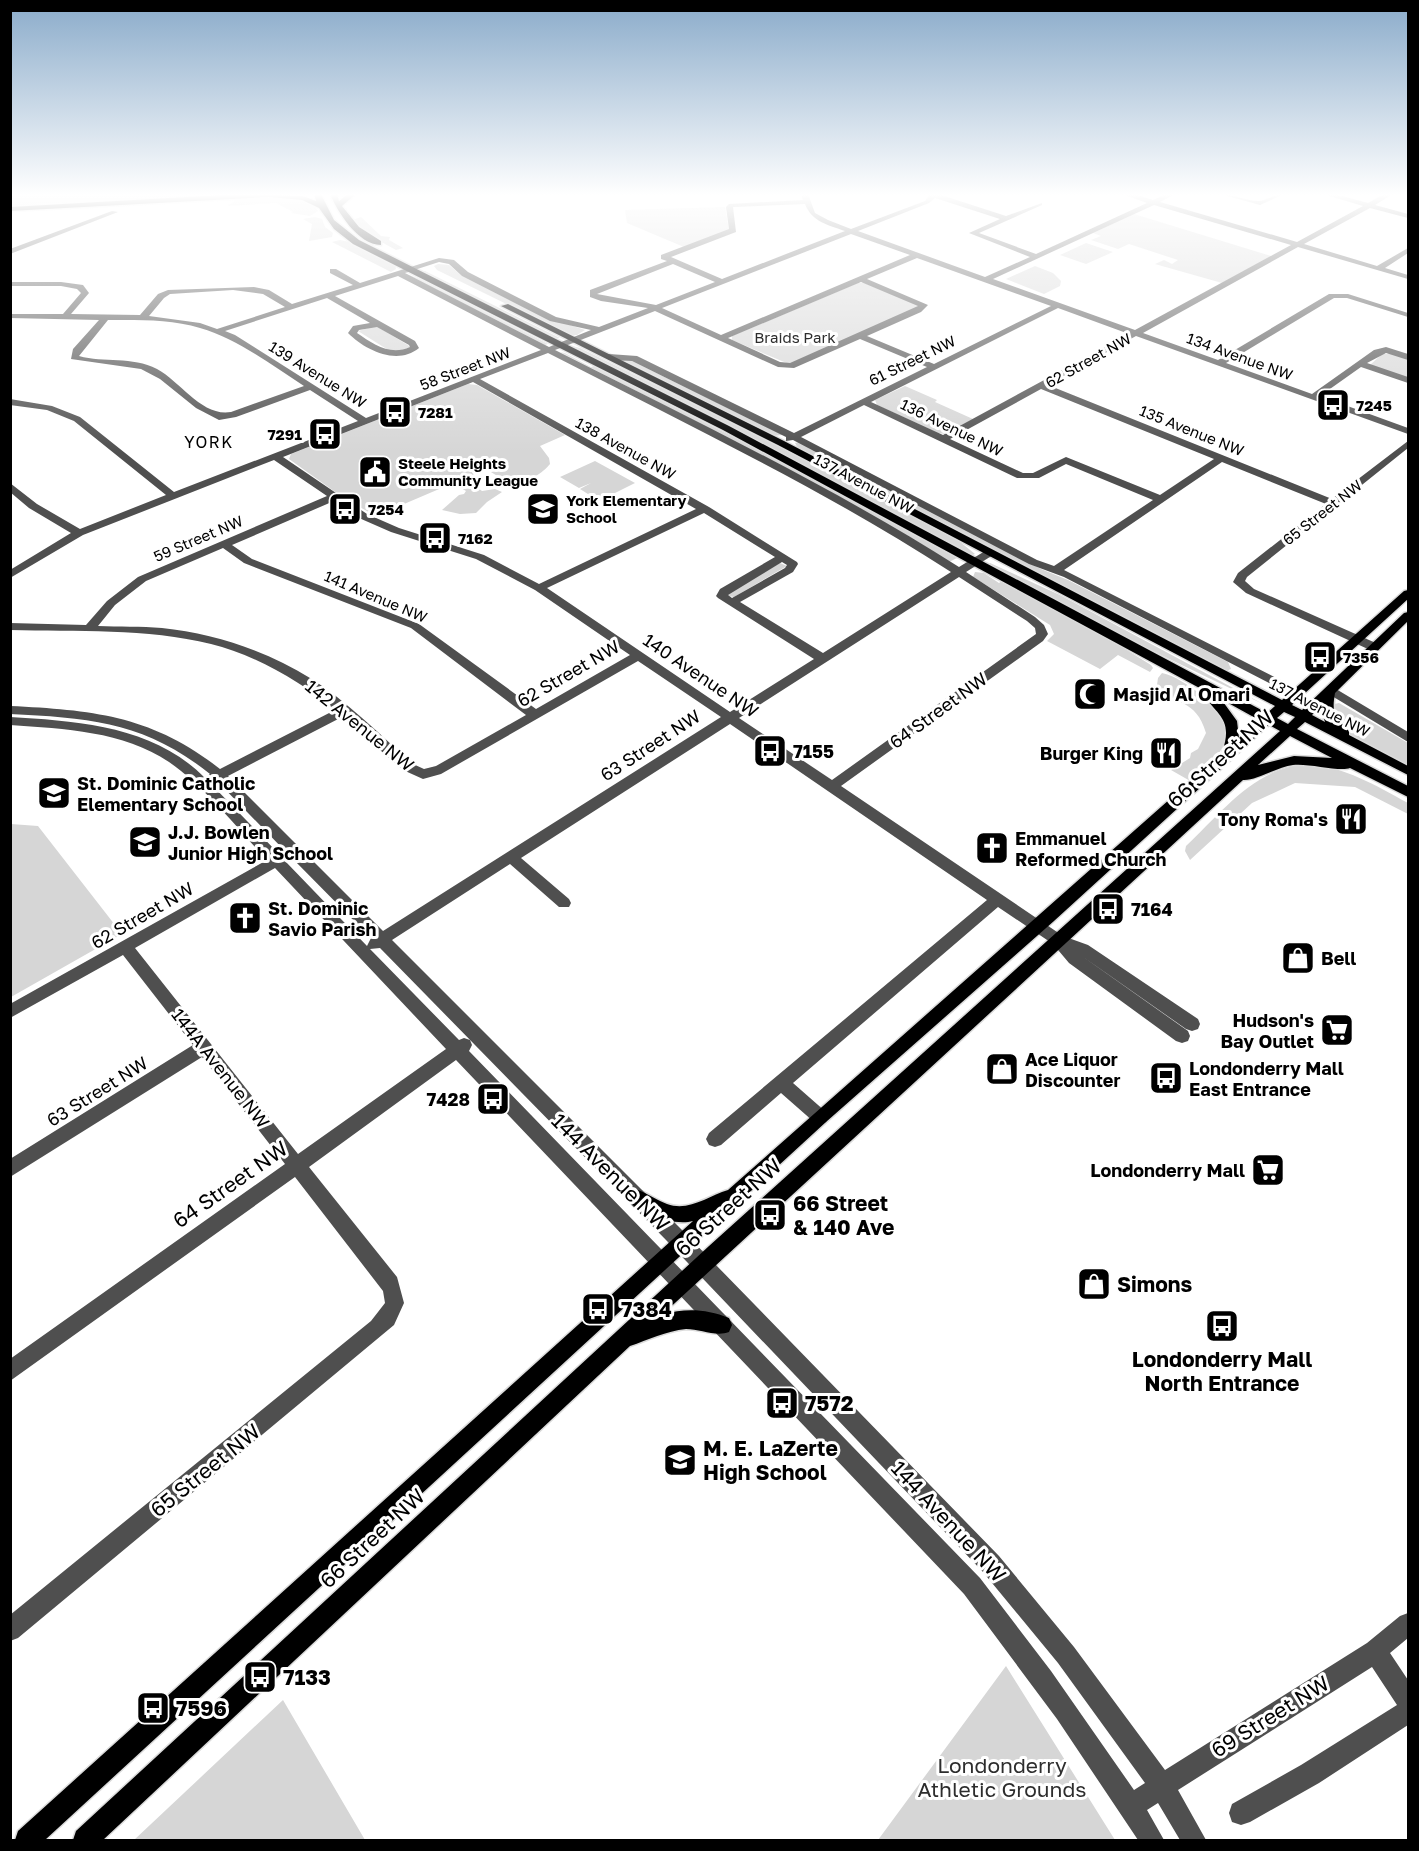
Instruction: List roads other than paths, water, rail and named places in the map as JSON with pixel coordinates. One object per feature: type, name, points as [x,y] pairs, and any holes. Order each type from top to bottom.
[{"type":"main road","name":"137 Avenue NW","points":[[432,280],[726,428],[1187,676],[1276,713],[1295,724],[1374,753],[1408,771]]},
{"type":"main road","name":"137 Avenue NW","points":[[452,280],[781,443],[1232,680],[1276,713],[1362,768],[1408,792]]},
{"type":"main road","name":"66 Street NW","points":[[27,1840],[819,1117],[1038,926],[1408,593]]},
{"type":"main road","name":"66 Street NW","points":[[85,1840],[682,1283],[1330,692],[1408,615]]},
{"type":"main road","points":[[1122,641],[1168,660],[1276,713]]},
{"type":"main road","points":[[1187,676],[1227,713],[1235,733],[1227,757]]},
{"type":"main road","points":[[1330,692],[1325,708],[1328,718],[1335,726],[1374,753]]},
{"type":"main road","points":[[1295,724],[1408,778]]},
{"type":"main road","points":[[1230,783],[1264,767],[1299,758],[1317,759],[1362,768]]},
{"type":"main road","points":[[636,1197],[665,1213],[681,1216],[693,1213],[740,1191]]},
{"type":"main road","points":[[622,1339],[670,1321],[683,1319],[700,1319],[722,1325]]},
{"type":"street","points":[[349,280],[358,285]]},
{"type":"street","points":[[218,331],[373,280]]},
{"type":"street","name":"137 Avenue NW","points":[[412,280],[762,459],[906,538],[1034,621],[1041,630]]},
{"type":"street","points":[[478,280],[554,319],[600,330]]},
{"type":"street","points":[[623,280],[593,292],[595,297],[640,303],[656,308],[778,364],[791,366],[918,310],[924,305],[864,280]]},
{"type":"street","points":[[718,280],[722,282]]},
{"type":"street","name":"58 Street NW","points":[[10,575],[38,555],[79,533],[726,280]]},
{"type":"street","points":[[721,338],[858,280]]},
{"type":"street","name":"134 Avenue NW","points":[[989,280],[1408,431]]},
{"type":"street","name":"62 Street NW","points":[[943,439],[1233,280]]},
{"type":"street","points":[[10,284],[66,284],[80,287],[85,293],[65,317]]},
{"type":"street","points":[[143,317],[166,293],[248,288],[266,292],[291,307]]},
{"type":"street","points":[[1219,363],[1336,294],[1408,315]]},
{"type":"street","points":[[327,296],[377,324],[412,344],[415,348],[402,354],[392,355],[352,333],[356,328],[377,324]]},
{"type":"street","name":"61 Street NW","points":[[781,443],[1058,306]]},
{"type":"street","points":[[10,324],[15,316]]},
{"type":"street","name":"139 Avenue NW","points":[[15,316],[143,317],[192,323],[218,331],[365,422]]},
{"type":"street","points":[[106,317],[76,351],[74,357],[81,360],[122,361],[147,368],[214,415],[222,417],[310,387]]},
{"type":"street","points":[[861,336],[934,367]]},
{"type":"street","points":[[1313,397],[1377,352],[1386,350],[1408,357]]},
{"type":"street","name":"137 Avenue NW","points":[[609,357],[634,358],[794,437],[1032,562],[1056,570],[1298,694]]},
{"type":"street","points":[[1361,364],[1408,380]]},
{"type":"street","name":"138 Avenue NW","points":[[472,380],[705,509],[783,557],[793,566],[731,603]]},
{"type":"street","name":"135 Avenue NW","points":[[1040,385],[1332,503]]},
{"type":"street","points":[[10,402],[48,408],[77,419],[172,496]]},
{"type":"street","name":"136 Avenue NW","points":[[864,402],[1013,473],[1029,477],[1066,460],[1160,499]]},
{"type":"street","name":"65 Street NW","points":[[1358,640],[1250,591],[1239,582],[1242,575],[1408,444]]},
{"type":"street","name":"140 Avenue NW","points":[[275,456],[357,513],[384,526],[480,557],[539,588],[1038,926],[1058,940],[1074,959],[1187,1030]]},
{"type":"street","points":[[1056,570],[1221,458]]},
{"type":"street","points":[[13,493],[79,533]]},
{"type":"street","name":"59 Street NW","points":[[89,629],[111,603],[133,585],[160,571],[334,497]]},
{"type":"street","points":[[539,588],[705,509]]},
{"type":"street","name":"141 Avenue NW","points":[[224,544],[248,561],[415,626],[535,715]]},
{"type":"street","name":"63 Street NW","points":[[363,951],[989,553]]},
{"type":"street","points":[[783,557],[724,591],[722,596],[822,658]]},
{"type":"street","name":"142 Avenue NW","points":[[10,626],[169,632],[215,641],[305,680],[408,767],[423,774]]},
{"type":"street","name":"64 Street NW","points":[[831,787],[1039,638],[1041,630]]},
{"type":"street","points":[[1358,640],[1374,647]]},
{"type":"street","name":"62 Street NW","points":[[423,774],[441,769],[638,656]]},
{"type":"street","points":[[1232,680],[1248,668]]},
{"type":"street","name":"137 Avenue NW","points":[[1330,692],[1408,738]]},
{"type":"street","name":"144 Avenue NW","points":[[10,710],[77,714],[137,726],[179,744],[219,775],[682,1244],[991,1564],[1066,1655],[1161,1785],[1194,1840]]},
{"type":"street","points":[[202,784],[343,711]]},
{"type":"street","name":"144 Avenue NW","points":[[10,722],[73,725],[124,735],[175,759],[202,784],[972,1586],[1044,1680],[1152,1840]]},
{"type":"street","name":"62 Street NW","points":[[10,1012],[293,851]]},
{"type":"street","points":[[511,857],[564,903]]},
{"type":"street","points":[[716,1139],[998,899]]},
{"type":"street","name":"144A Avenue NW","points":[[125,947],[390,1284],[396,1299],[395,1307]]},
{"type":"street","name":"64 Street NW","points":[[10,1371],[476,1037]]},
{"type":"street","name":"63 Street NW","points":[[10,1169],[204,1047]]},
{"type":"street","points":[[781,1083],[819,1117]]},
{"type":"street","name":"65 Street NW","points":[[10,1630],[378,1328],[395,1307]]},
{"type":"street","name":"69 Street NW","points":[[1131,1806],[1375,1651],[1408,1624]]},
{"type":"street","points":[[1375,1651],[1408,1700]]},
{"type":"street","points":[[1240,1813],[1310,1774],[1408,1712]]},
{"type":"place","name":"7245","points":[[1333,405]]},
{"type":"place","name":"7281","points":[[395,412]]},
{"type":"place","name":"7291","points":[[325,434]]},
{"type":"place","name":"Steele Heights Community League","points":[[375,472]]},
{"type":"place","name":"7254","points":[[345,509]]},
{"type":"place","name":"York Elementary School","points":[[543,509]]},
{"type":"place","name":"7162","points":[[435,538]]},
{"type":"place","name":"7356","points":[[1320,657]]},
{"type":"place","name":"Masjid Al Omari","points":[[1090,694]]},
{"type":"place","name":"7155","points":[[770,751]]},
{"type":"place","name":"Burger King","points":[[1166,753]]},
{"type":"place","name":"St. Dominic Catholic Elementary School","points":[[54,793]]},
{"type":"place","name":"Tony Roma's","points":[[1351,819]]},
{"type":"place","name":"J.J. Bowlen Junior High School","points":[[145,842]]},
{"type":"place","name":"Emmanuel Reformed Church","points":[[992,848]]},
{"type":"place","name":"7164","points":[[1108,909]]},
{"type":"place","name":"St. Dominic Savio Parish","points":[[245,918]]},
{"type":"place","name":"Bell","points":[[1298,958]]},
{"type":"place","name":"Hudson's Bay Outlet","points":[[1337,1030]]},
{"type":"place","name":"Ace Liquor Discounter","points":[[1002,1069]]},
{"type":"place","name":"Londonderry Mall East Entrance","points":[[1166,1078]]},
{"type":"place","name":"7428","points":[[493,1099]]},
{"type":"place","name":"Londonderry Mall","points":[[1268,1170]]},
{"type":"place","name":"66 Street & 140 Ave","points":[[770,1215]]},
{"type":"place","name":"Simons","points":[[1094,1284]]},
{"type":"place","name":"7384","points":[[598,1309]]},
{"type":"place","name":"Londonderry Mall North Entrance","points":[[1222,1326]]},
{"type":"place","name":"7572","points":[[782,1403]]},
{"type":"place","name":"M. E. LaZerte High School","points":[[680,1460]]},
{"type":"place","name":"7133","points":[[260,1677]]},
{"type":"place","name":"7596","points":[[153,1708]]},
{"type":"district","name":"YORK","points":[[209,442]]},
{"type":"park label","name":"Braids Park","points":[[795,337]]},
{"type":"park label","name":"Londonderry Athletic Grounds","points":[[1002,1777]]}]
